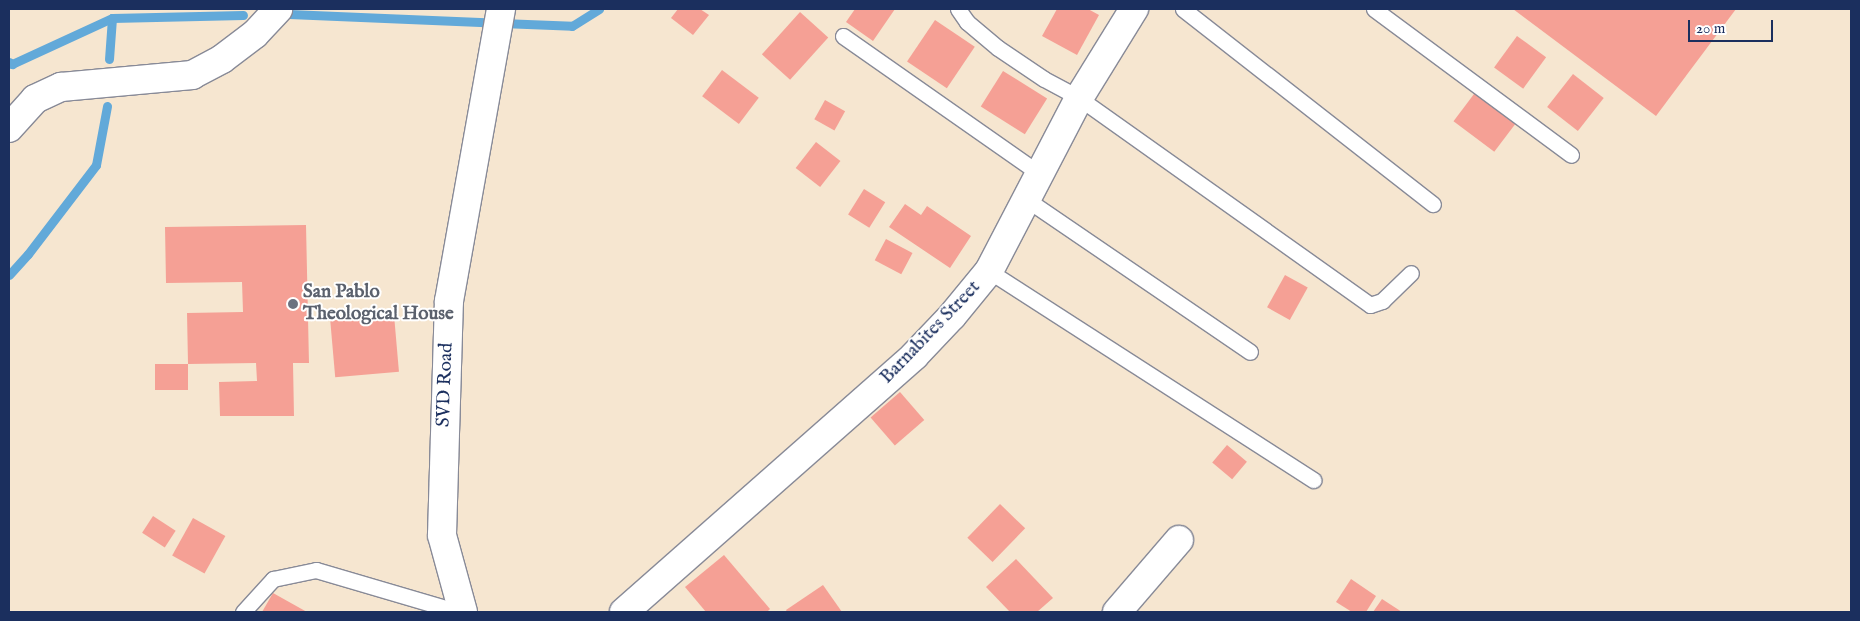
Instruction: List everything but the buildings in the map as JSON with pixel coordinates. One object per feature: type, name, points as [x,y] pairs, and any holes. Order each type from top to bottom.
[{"type":"street","points":[[9,128],[35,99],[61,87],[192,75],[228,54],[255,34],[278,9]]},
{"type":"street","name":"SVD Road","points":[[463,612],[442,535],[449,301],[501,9]]},
{"type":"street","name":"Barnabites Street","points":[[624,612],[914,356],[989,271],[1079,98],[1134,9]]},
{"type":"street","points":[[1117,612],[1179,540]]},
{"type":"lane","points":[[958,9],[967,22],[998,48],[1044,79],[1079,98],[1370,305],[1382,301],[1411,273]]},
{"type":"lane","points":[[1183,9],[1433,204]]},
{"type":"lane","points":[[1374,9],[1571,155]]},
{"type":"lane","points":[[843,36],[1039,173]]},
{"type":"lane","points":[[1026,199],[1250,352]]},
{"type":"lane","points":[[989,271],[1313,480]]},
{"type":"lane","points":[[243,612],[273,579],[316,570],[458,612]]},
{"type":"waterway","points":[[289,14],[572,26],[599,9]]},
{"type":"waterway","points":[[9,62],[12,64],[112,18],[243,15]]},
{"type":"waterway","points":[[109,59],[112,18]]},
{"type":"waterway","points":[[9,275],[28,254],[96,165],[107,106]]},
{"type":"place","name":"San Pablo Theological House","points":[[293,304]]}]
